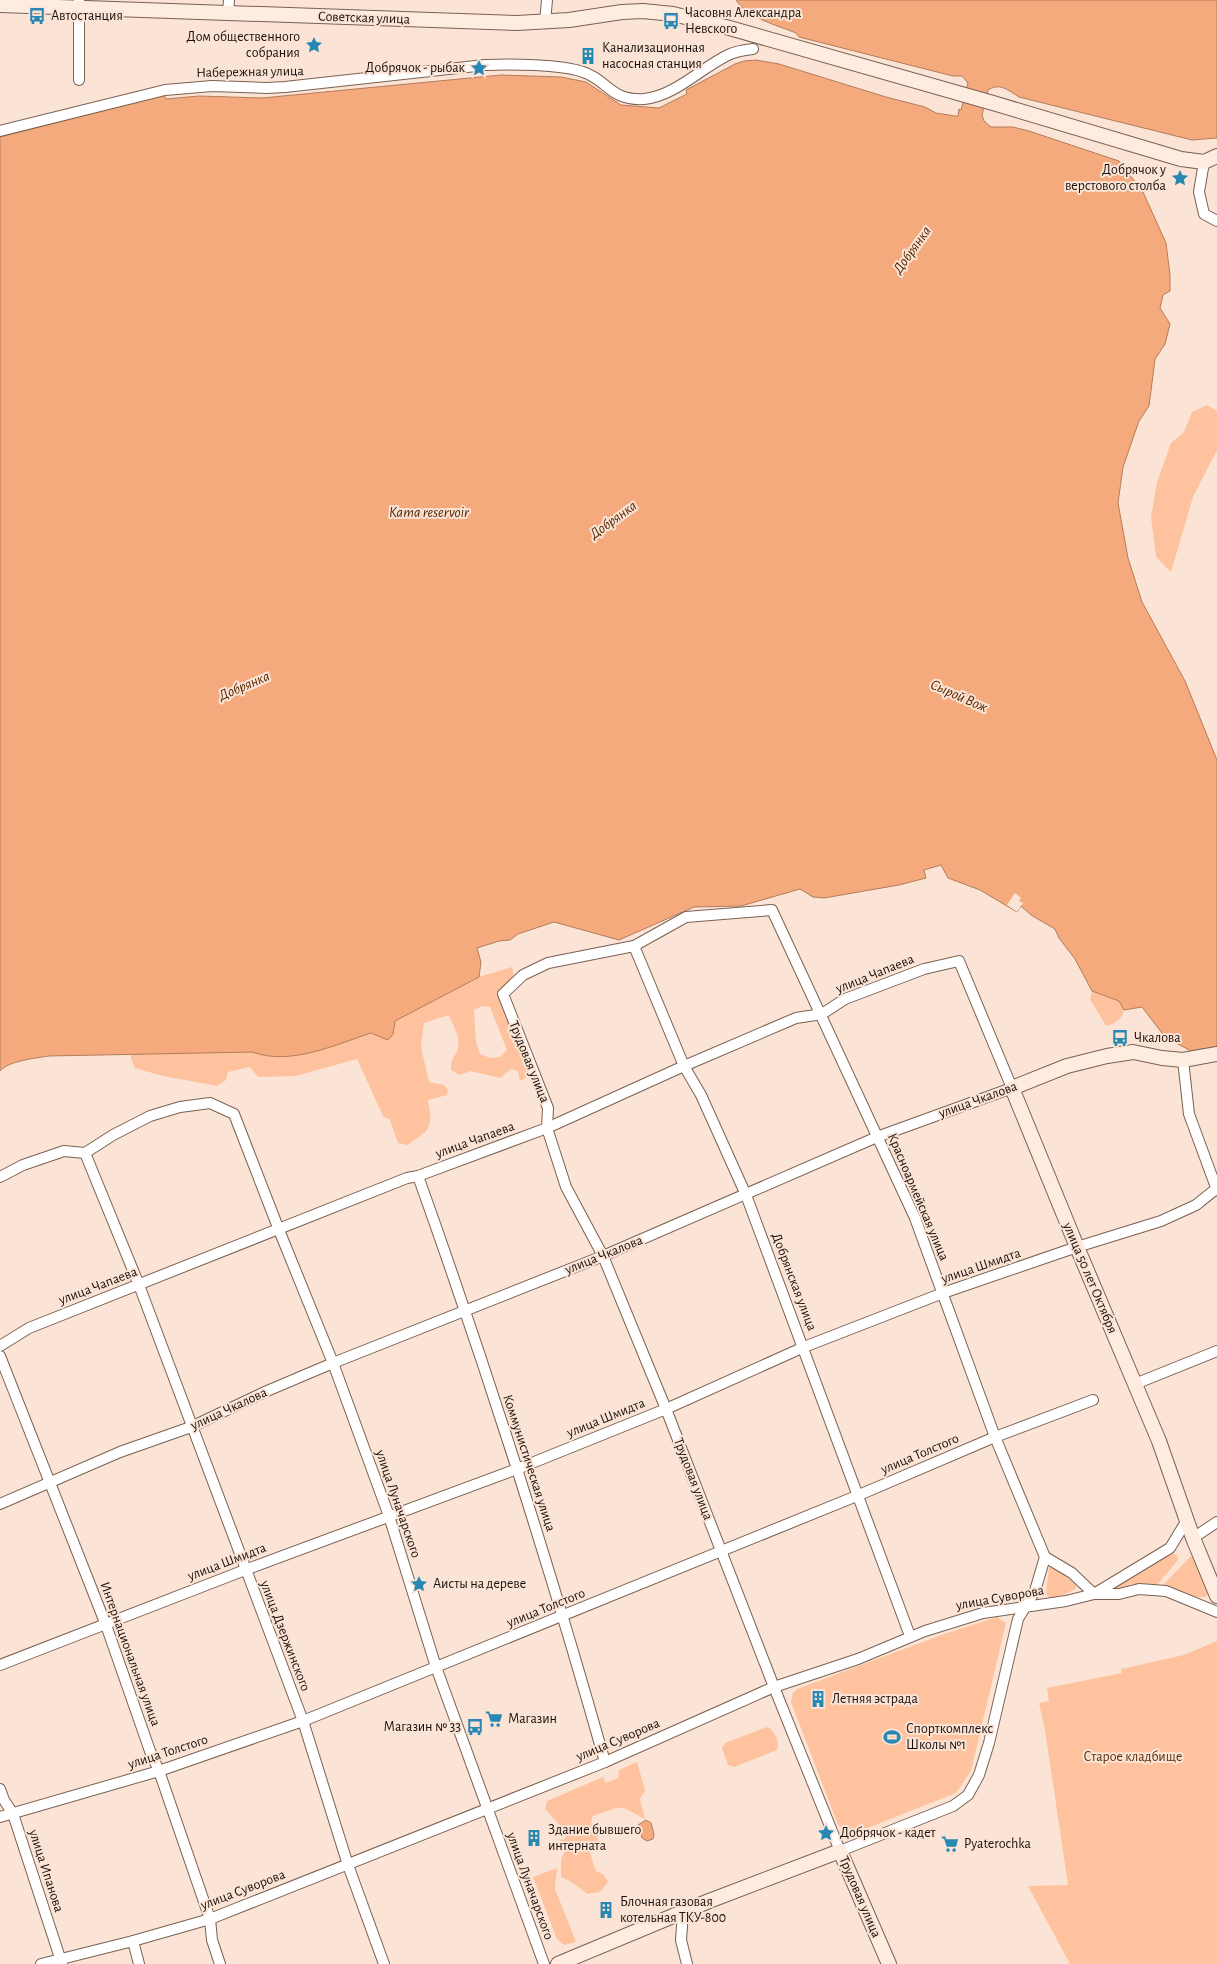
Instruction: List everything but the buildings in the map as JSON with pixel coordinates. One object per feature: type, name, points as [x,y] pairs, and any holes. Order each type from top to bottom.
[{"type":"street","points":[[545,22],[547,0]]},
{"type":"street","points":[[78,80],[79,4]]},
{"type":"street","name":"Советская улица","points":[[0,5],[79,4],[148,8],[228,7],[545,22],[643,11],[673,14],[726,27],[955,92],[1181,159],[1204,162]]},
{"type":"street","name":"Набережная улица","points":[[0,131],[165,90],[212,86],[285,87],[485,65],[573,69],[590,74],[610,90],[623,97],[652,98],[673,89],[728,55],[753,49]]},
{"type":"street","points":[[1217,156],[1204,162],[1199,192],[1204,214],[1217,221]]},
{"type":"street","name":"Красноармейская улица","points":[[634,946],[686,916],[772,910],[822,1014],[915,1218],[995,1437],[1045,1557]]},
{"type":"street","name":"Трудовая улица","points":[[634,946],[548,963],[523,975],[503,994],[548,1108],[547,1128],[566,1187],[603,1256],[666,1409],[840,1851],[889,1964]]},
{"type":"street","name":"Добрянская улица","points":[[634,946],[684,1066],[701,1095],[746,1195],[910,1636]]},
{"type":"street","name":"улица Чапаева","points":[[0,1346],[29,1328],[407,1178],[418,1176],[547,1128],[796,1018],[822,1014],[845,999],[924,969],[959,961]]},
{"type":"street","name":"улица 50 лет Октября","points":[[959,961],[1159,1441],[1186,1520],[1217,1596]]},
{"type":"street","name":"улица Чкалова","points":[[0,1504],[120,1452],[191,1427],[267,1391],[603,1256],[877,1137],[1067,1066],[1133,1052],[1183,1060],[1217,1054]]},
{"type":"street","points":[[1183,1060],[1188,1114],[1217,1189]]},
{"type":"street","name":"улица Луначарского","points":[[85,1153],[112,1135],[150,1116],[180,1107],[210,1103],[234,1114],[333,1364],[389,1516],[436,1666],[544,1964]]},
{"type":"street","points":[[0,1177],[23,1165],[64,1151],[85,1153]]},
{"type":"street","name":"улица Дзержинского","points":[[85,1153],[138,1285],[303,1721],[348,1865],[384,1964]]},
{"type":"street","name":"Коммунистическая улица","points":[[418,1176],[466,1310],[564,1616],[605,1762]]},
{"type":"street","name":"улица Шмидта","points":[[0,1665],[245,1570],[517,1469],[666,1409],[804,1347],[943,1293],[1077,1247],[1161,1221],[1196,1205],[1217,1189]]},
{"type":"street","points":[[1135,1384],[1217,1351]]},
{"type":"street","name":"Интернациональная улица","points":[[0,1356],[106,1624],[210,1919],[212,1940],[220,1964]]},
{"type":"street","name":"улица Толстого","points":[[0,1817],[159,1771],[303,1721],[721,1552],[995,1437],[1093,1400]]},
{"type":"street","name":"улица Суворова","points":[[41,1964],[61,1962],[210,1919],[605,1762],[774,1687],[858,1659],[910,1636],[968,1616],[1094,1594],[1170,1548],[1186,1520]]},
{"type":"street","points":[[1193,1538],[1217,1522]]},
{"type":"street","points":[[558,1964],[683,1912],[953,1806],[968,1795],[979,1775],[983,1762],[1018,1619],[1035,1591],[1045,1557],[1072,1573],[1094,1594],[1119,1594],[1140,1589],[1166,1591],[1217,1612]]},
{"type":"street","name":"улица Ипанова","points":[[0,1789],[4,1800],[13,1814],[61,1962]]},
{"type":"street","points":[[683,1912],[681,1940],[688,1964]]},
{"type":"street","points":[[133,1941],[140,1964]]},
{"type":"green space","points":[[1207,405],[1217,411],[1217,450],[1193,497],[1171,572],[1156,557],[1151,517],[1157,482],[1171,443],[1184,432],[1192,412]]},
{"type":"green space","points":[[512,967],[514,977],[499,994],[522,1049],[529,1076],[520,1081],[518,1071],[511,1069],[500,1078],[470,1071],[460,1075],[451,1070],[458,1042],[449,1015],[424,1023],[421,1047],[429,1082],[444,1085],[448,1090],[447,1095],[428,1100],[430,1123],[426,1132],[407,1145],[398,1143],[390,1120],[383,1116],[357,1059],[296,1076],[258,1077],[250,1067],[228,1072],[226,1080],[217,1086],[163,1076],[135,1068],[131,1059],[131,1054],[252,1052],[282,1057],[311,1052],[370,1033],[393,1034],[394,1021],[479,977]],"holes":[[[482,1006],[490,1007],[507,1050],[500,1057],[490,1058],[480,1054],[476,1042],[474,1010]]]},
{"type":"green space","points":[[1092,991],[1119,1001],[1124,1010],[1118,1021],[1106,1026],[1090,999]]},
{"type":"green space","points":[[1170,1553],[1177,1555],[1178,1560],[1157,1585],[1131,1584],[1112,1592],[1111,1588]]},
{"type":"green space","points":[[1191,1556],[1196,1558],[1209,1591],[1207,1596],[1191,1596],[1160,1588]]},
{"type":"green space","points":[[1055,1566],[1076,1585],[1076,1589],[1050,1598],[1046,1594],[1049,1568]]},
{"type":"green space","name":"Спорткомплекс Школы №1","points":[[997,1617],[1006,1623],[971,1771],[956,1793],[850,1835],[838,1825],[791,1702],[793,1693],[797,1689],[944,1634]]},
{"type":"green space","name":"Старое кладбище","points":[[1217,1641],[1217,1964],[1070,1964],[1028,1886],[1068,1885],[1045,1730],[1039,1703],[1049,1701],[1047,1688],[1122,1673],[1121,1669],[1184,1655]]},
{"type":"green space","points":[[767,1727],[776,1737],[777,1750],[734,1767],[728,1765],[722,1748],[725,1743]]},
{"type":"green space","points":[[637,1762],[645,1790],[640,1799],[645,1819],[624,1808],[616,1808],[593,1816],[591,1822],[597,1831],[599,1851],[591,1848],[589,1850],[596,1871],[604,1875],[608,1882],[600,1892],[587,1894],[575,1884],[561,1877],[561,1859],[566,1849],[565,1845],[558,1839],[564,1840],[566,1836],[564,1830],[545,1809],[547,1801],[603,1777],[606,1783],[618,1778],[619,1770]]},
{"type":"green space","points":[[557,1868],[555,1889],[576,1942],[564,1945],[557,1939],[533,1877]]},
{"type":"water","name":"Kama reservoir","points":[[736,0],[1217,0],[1217,138],[1192,140],[1019,97],[1000,87],[988,90],[982,115],[984,121],[991,127],[1013,127],[1029,131],[1119,161],[1143,192],[1166,243],[1170,291],[1163,295],[1160,308],[1170,324],[1165,344],[1155,359],[1149,406],[1139,421],[1123,467],[1118,503],[1128,558],[1142,602],[1185,681],[1217,760],[1217,1047],[1191,1051],[1165,1037],[1142,1007],[1124,1010],[1119,1001],[1092,991],[1075,959],[1059,938],[1055,929],[1031,915],[1021,906],[1017,912],[980,890],[948,878],[941,865],[924,870],[926,878],[899,885],[824,898],[813,897],[800,889],[741,906],[694,907],[619,940],[554,922],[518,934],[510,940],[499,941],[477,948],[481,962],[479,977],[395,1021],[393,1034],[388,1040],[371,1033],[327,1048],[282,1057],[252,1052],[49,1056],[16,1062],[0,1071],[0,137],[164,95],[166,99],[199,96],[262,98],[501,75],[561,77],[586,82],[621,105],[659,108],[687,94],[686,90],[735,64],[756,60],[779,64],[925,107],[936,113],[958,116],[968,83],[962,76],[953,76],[799,37],[796,33],[747,12]]},
{"type":"water","points":[[646,1820],[651,1823],[654,1834],[653,1839],[647,1841],[642,1838],[638,1825]]},
{"type":"pier","points":[[1015,893],[1021,898],[1019,901],[1023,903],[1017,912],[1007,905]]},
{"type":"place","name":"Автостанция","points":[[37,16]]},
{"type":"place","name":"Часовня Александра Невского","points":[[671,21]]},
{"type":"place","name":"Дом общественного собрания","points":[[314,45]]},
{"type":"place","name":"Канализационная насосная станция","points":[[588,56]]},
{"type":"place","name":"Добрячок - рыбак","points":[[479,68]]},
{"type":"place","name":"Добрячок у верстового столба","points":[[1180,178]]},
{"type":"place","name":"Чкалова","points":[[1120,1038]]},
{"type":"place","name":"Аисты на дереве","points":[[419,1584]]},
{"type":"place","name":"Летняя эстрада","points":[[818,1699]]},
{"type":"place","name":"Магазин","points":[[494,1719]]},
{"type":"place","name":"Магазин № 33","points":[[475,1727]]},
{"type":"place","name":"Спорткомплекс Школы №1","points":[[892,1737]]},
{"type":"place","name":"Добрячок - кадет","points":[[826,1833]]},
{"type":"place","name":"Здание бывшего интерната","points":[[534,1838]]},
{"type":"place","name":"Pyaterochka","points":[[950,1844]]},
{"type":"place","name":"Блочная газовая котельная ТКУ-800","points":[[606,1910]]},
{"type":"water label","name":"Добрянка","points":[[912,250]]},
{"type":"water label","name":"Добрянка","points":[[613,520]]},
{"type":"water label","name":"Добрянка","points":[[244,686]]},
{"type":"water label","name":"Сырой Вож","points":[[959,696]]}]
